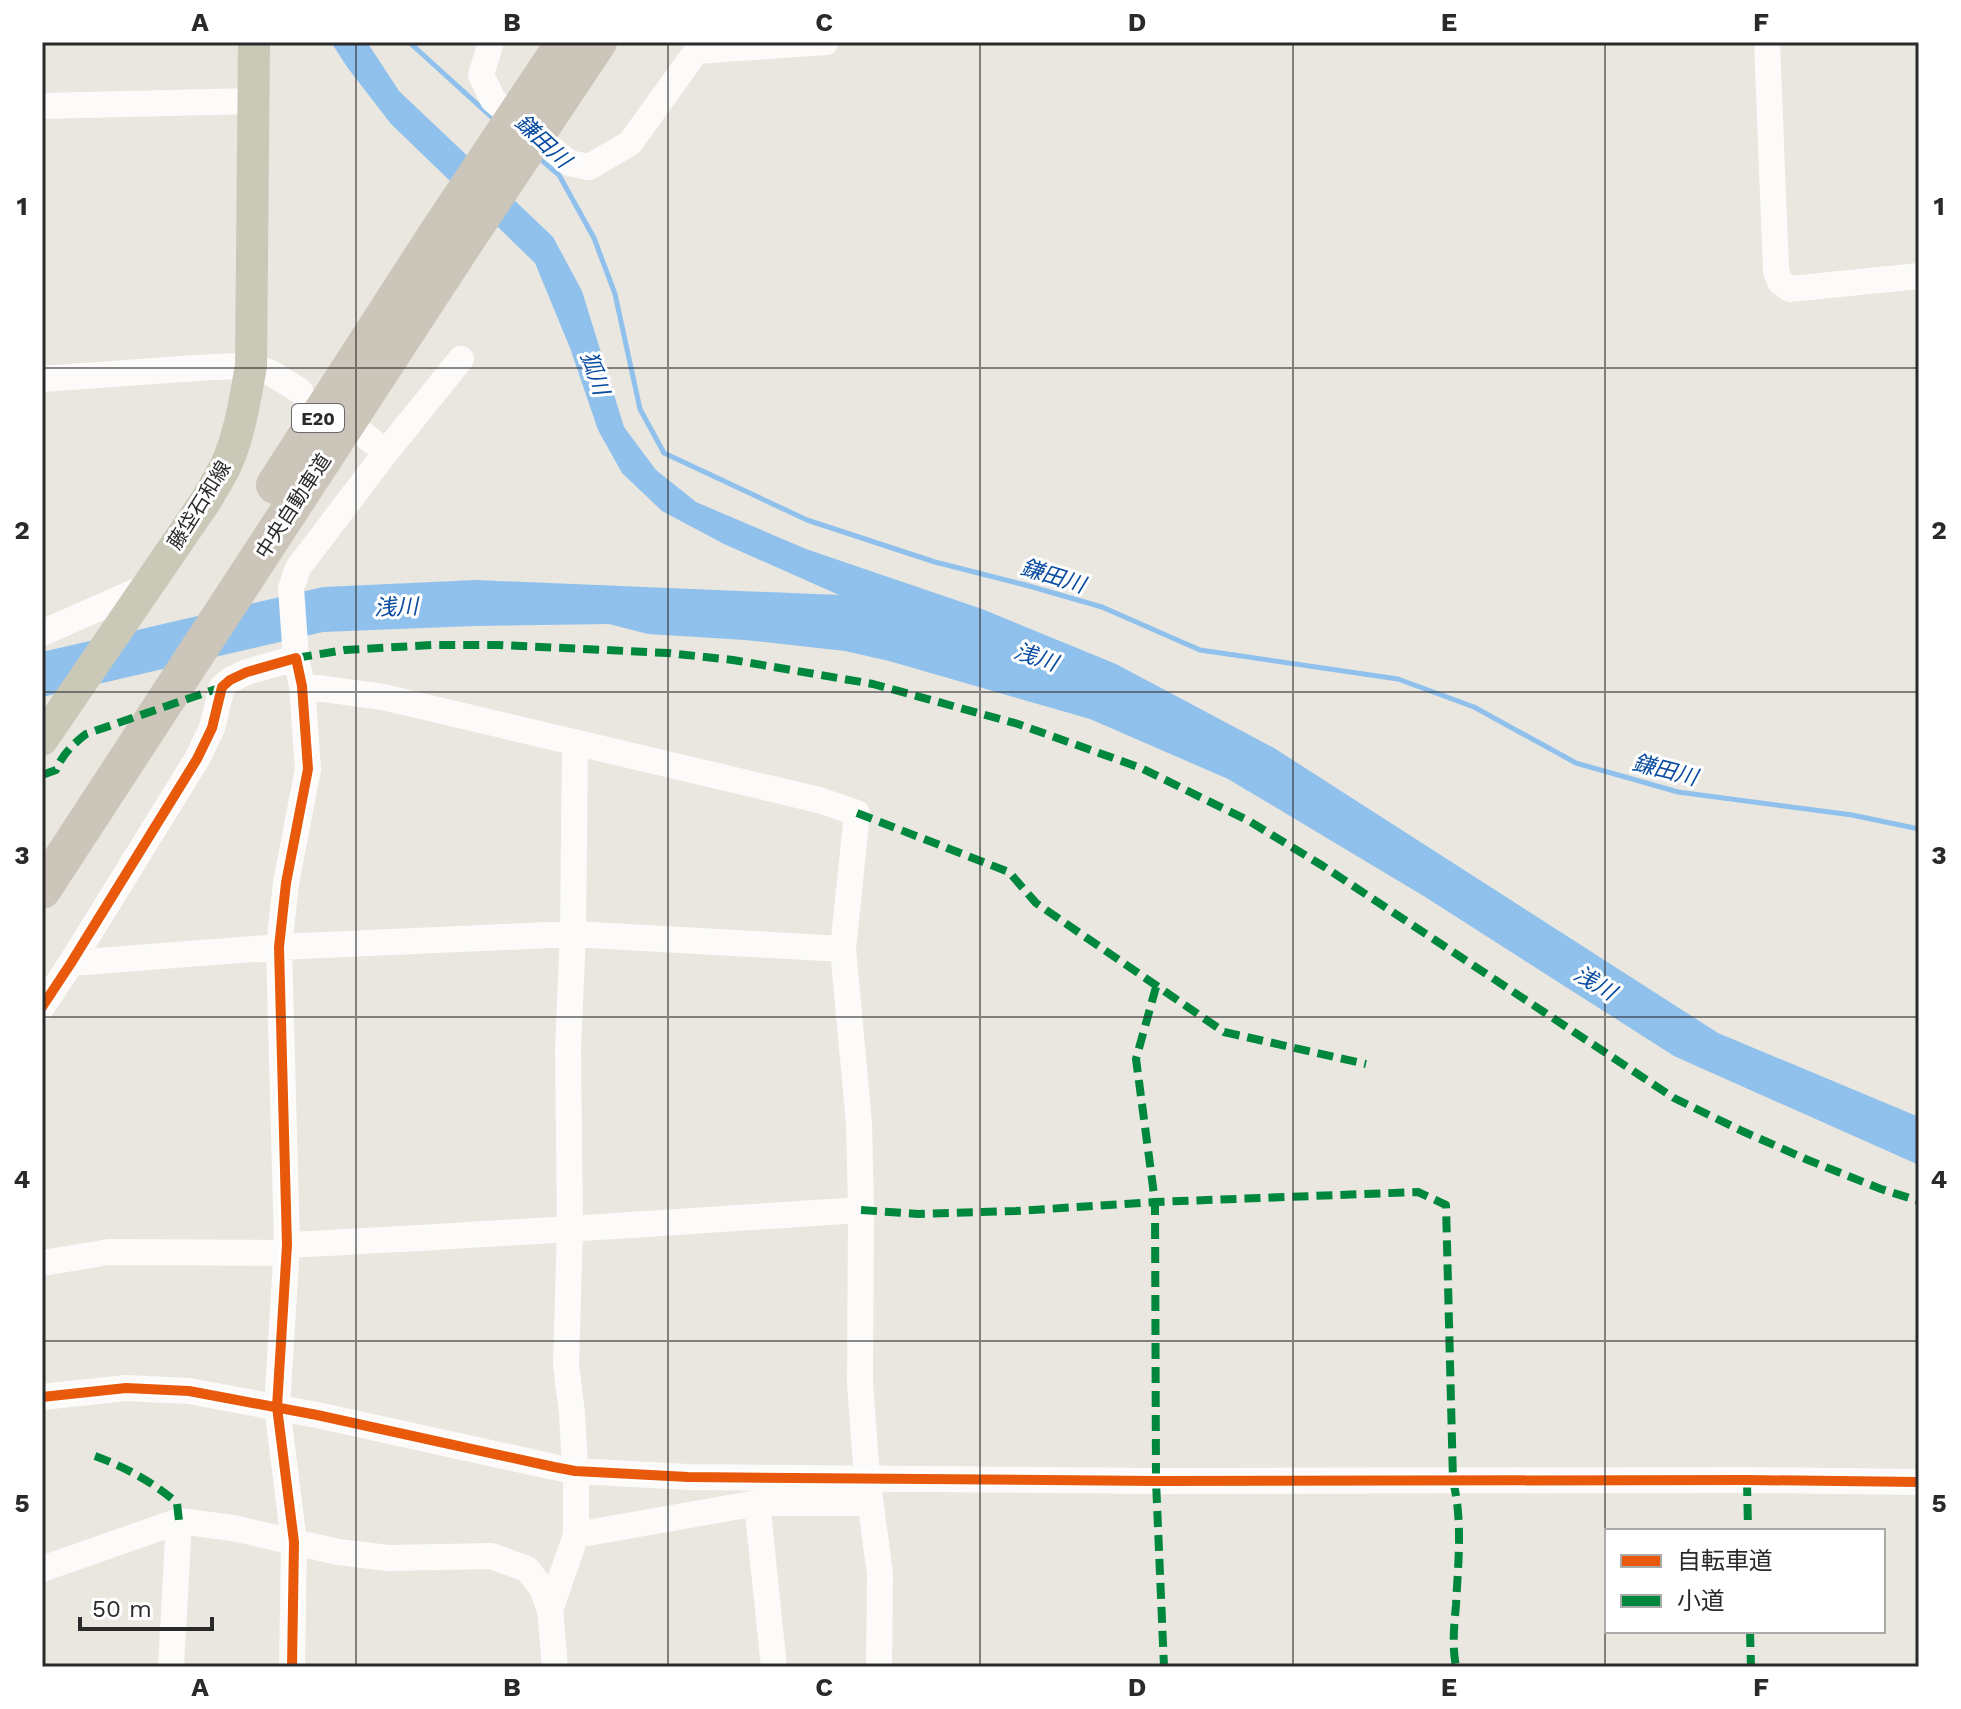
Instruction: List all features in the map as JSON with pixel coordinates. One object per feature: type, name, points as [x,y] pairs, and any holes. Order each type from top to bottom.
[{"type":"highway","name":"中央自動車道","points":[[534,114],[565,42]]},
{"type":"highway","name":"中央自動車道","points":[[42,890],[130,733],[447,243],[534,114],[598,42]]},
{"type":"highway","name":"中央自動車道","points":[[42,845],[130,733]]},
{"type":"main road","name":"藤垈石和線","points":[[45,733],[199,512],[226,464],[242,417],[251,366],[254,42]]},
{"type":"street","points":[[491,42],[481,75],[493,100],[569,163],[589,167],[630,143],[700,47],[826,42]]},
{"type":"street","points":[[1767,42],[1776,271],[1780,282],[1790,289],[1919,276]]},
{"type":"street","points":[[42,106],[254,101]]},
{"type":"street","points":[[292,1667],[294,1542],[277,1407],[287,1249],[279,947],[286,883],[308,769],[291,588],[298,568],[461,359]]},
{"type":"street","points":[[42,379],[251,366],[271,373],[300,391]]},
{"type":"street","points":[[364,435],[386,452]]},
{"type":"street","points":[[42,633],[146,587]]},
{"type":"street","points":[[42,1007],[197,759],[212,728],[222,687],[230,680],[296,652]]},
{"type":"street","points":[[302,686],[383,697],[819,800],[857,813],[843,949],[859,1123],[860,1384],[868,1490],[880,1574],[879,1667]]},
{"type":"street","points":[[550,1610],[576,1535],[572,1413],[566,1365],[570,1228],[568,1048],[575,742]]},
{"type":"street","points":[[71,963],[279,947],[573,934],[843,949]]},
{"type":"street","points":[[42,1263],[109,1252],[287,1249],[861,1210]]},
{"type":"street","points":[[42,1397],[126,1388],[189,1391],[575,1471],[868,1490]]},
{"type":"street","points":[[576,1535],[757,1503],[868,1490],[1156,1481],[1919,1482]]},
{"type":"street","points":[[757,1503],[774,1667]]},
{"type":"street","points":[[171,1667],[179,1521]]},
{"type":"street","points":[[42,1569],[179,1521],[233,1528],[338,1552],[388,1558],[491,1556],[527,1569],[542,1588],[550,1610],[555,1667]]},
{"type":"water","points":[[331,42],[367,42],[399,91],[553,237],[582,291],[624,427],[656,470],[696,502],[806,549],[982,609],[1116,664],[1274,748],[1718,1033],[1919,1117],[1919,1165],[1674,1056],[1422,895],[1228,779],[1090,719],[889,661],[845,651],[648,634],[609,624],[323,632],[42,697],[42,652],[323,587],[476,580],[839,595],[724,544],[662,511],[622,473],[598,430],[570,348],[535,263],[391,124]]},
{"type":"waterway","name":"鎌田川","points":[[409,42],[497,122]]},
{"type":"waterway","name":"鎌田川","points":[[538,157],[559,175],[594,238],[615,294],[640,409],[664,453],[807,520],[935,562],[1102,607],[1200,650],[1398,679],[1474,707],[1576,763],[1678,792],[1852,815],[1919,829]]},
{"type":"marked path","points":[[296,658],[345,650],[432,645],[668,653],[733,660],[873,684],[1018,724],[1141,768],[1249,821],[1323,866],[1674,1098],[1808,1160],[1919,1201]]},
{"type":"marked path","points":[[42,775],[56,770],[68,750],[86,734],[222,687]]},
{"type":"marked path","points":[[857,813],[1009,872],[1036,903],[1224,1032],[1366,1064]]},
{"type":"marked path","points":[[1156,987],[1136,1059],[1155,1202],[1156,1481],[1164,1667]]},
{"type":"marked path","points":[[861,1210],[918,1214],[1016,1211],[1155,1202],[1418,1192],[1446,1205],[1453,1481],[1459,1527],[1454,1636],[1456,1667]]},
{"type":"marked path","points":[[95,1456],[138,1476],[168,1495],[177,1503],[179,1521]]},
{"type":"marked path","points":[[1747,1480],[1748,1529]]},
{"type":"marked path","points":[[1750,1633],[1751,1667]]},
{"type":"cycle path","points":[[42,1007],[197,759],[212,728],[222,687],[247,672],[296,658],[302,686],[308,769],[286,883],[279,947],[287,1245],[277,1407],[294,1542],[292,1667]]},
{"type":"cycle path","points":[[42,1397],[126,1388],[189,1391],[317,1415],[575,1471],[688,1477],[1919,1482]]},
{"type":"water label","name":"狐川","points":[[595,373]]},
{"type":"water label","name":"浅川","points":[[396,607]]},
{"type":"water label","name":"浅川","points":[[1036,657]]},
{"type":"water label","name":"浅川","points":[[1595,983]]}]
